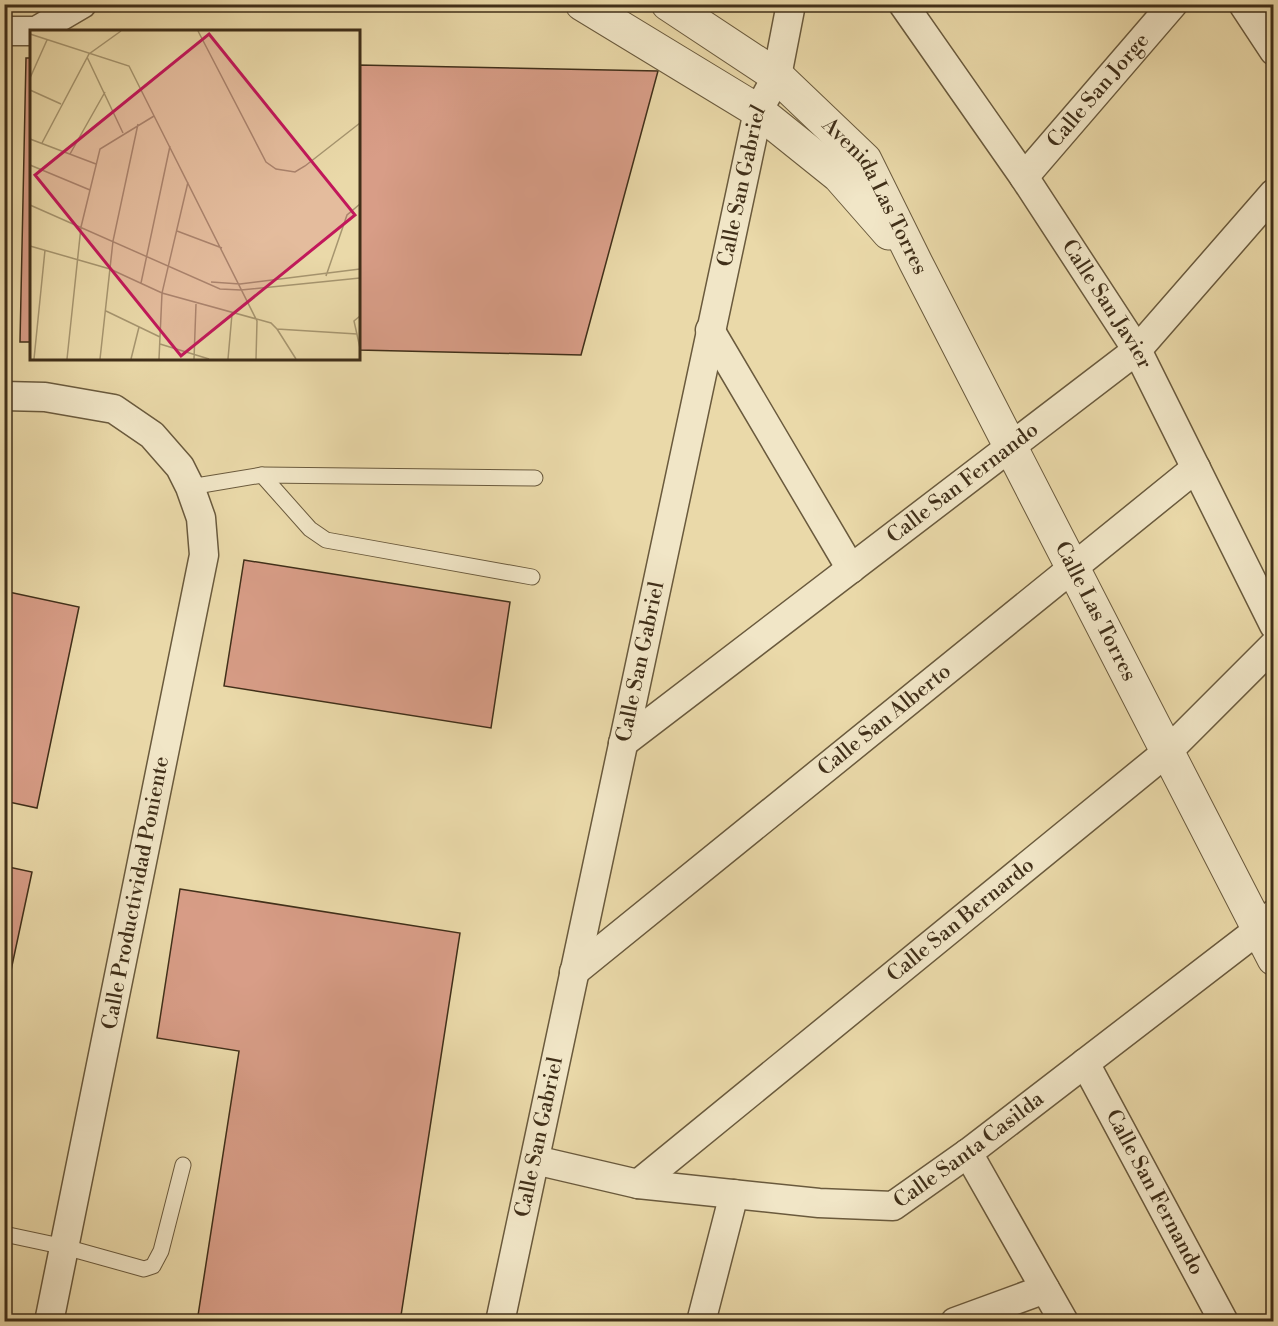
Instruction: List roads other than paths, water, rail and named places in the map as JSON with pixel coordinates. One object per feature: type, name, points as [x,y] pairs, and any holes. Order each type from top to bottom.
[{"type":"street","points":[[38,30],[82,4]]},
{"type":"street","name":"Avenida Las Torres","points":[[582,4],[758,111],[838,176],[916,263]]},
{"type":"street","name":"Avenida Las Torres","points":[[668,4],[777,76],[865,160],[916,263]]},
{"type":"street","name":"Calle San Gabriel","points":[[500,1322],[758,111],[777,76],[791,4]]},
{"type":"street","name":"Calle San Javier","points":[[903,4],[1024,177],[1137,350],[1274,625]]},
{"type":"street","name":"Calle San Jorge","points":[[1024,177],[1173,4]]},
{"type":"street","points":[[1243,4],[1274,51]]},
{"type":"street","points":[[4,30],[30,31]]},
{"type":"street","name":"Calle San Fernando","points":[[623,742],[1137,350],[1274,192]]},
{"type":"street","name":"Calle Las Torres","points":[[916,263],[1168,751],[1266,922],[1274,959]]},
{"type":"street","points":[[710,330],[851,569]]},
{"type":"street","points":[[4,396],[45,397],[114,409],[152,435],[185,477]]},
{"type":"street","name":"Calle San Alberto","points":[[574,972],[1196,468]]},
{"type":"street","name":"Calle Productividad Poniente","points":[[49,1322],[204,555],[201,518],[185,477]]},
{"type":"street","name":"Calle San Bernardo","points":[[638,1184],[1168,751],[1274,645]]},
{"type":"street","name":"Calle Santa Casilda","points":[[535,1160],[638,1184],[819,1203],[893,1206],[968,1153],[1266,922]]},
{"type":"street","name":"Calle San Fernando","points":[[1085,1063],[1224,1322]]},
{"type":"street","points":[[968,1153],[1064,1322]]},
{"type":"street","points":[[701,1322],[734,1194]]},
{"type":"street","points":[[955,1322],[1045,1289]]},
{"type":"lane","points":[[185,477],[262,475],[535,478]]},
{"type":"lane","points":[[262,475],[310,529],[326,540],[532,577]]},
{"type":"lane","points":[[4,1234],[65,1246],[144,1269],[153,1266],[161,1251],[183,1165]]}]
